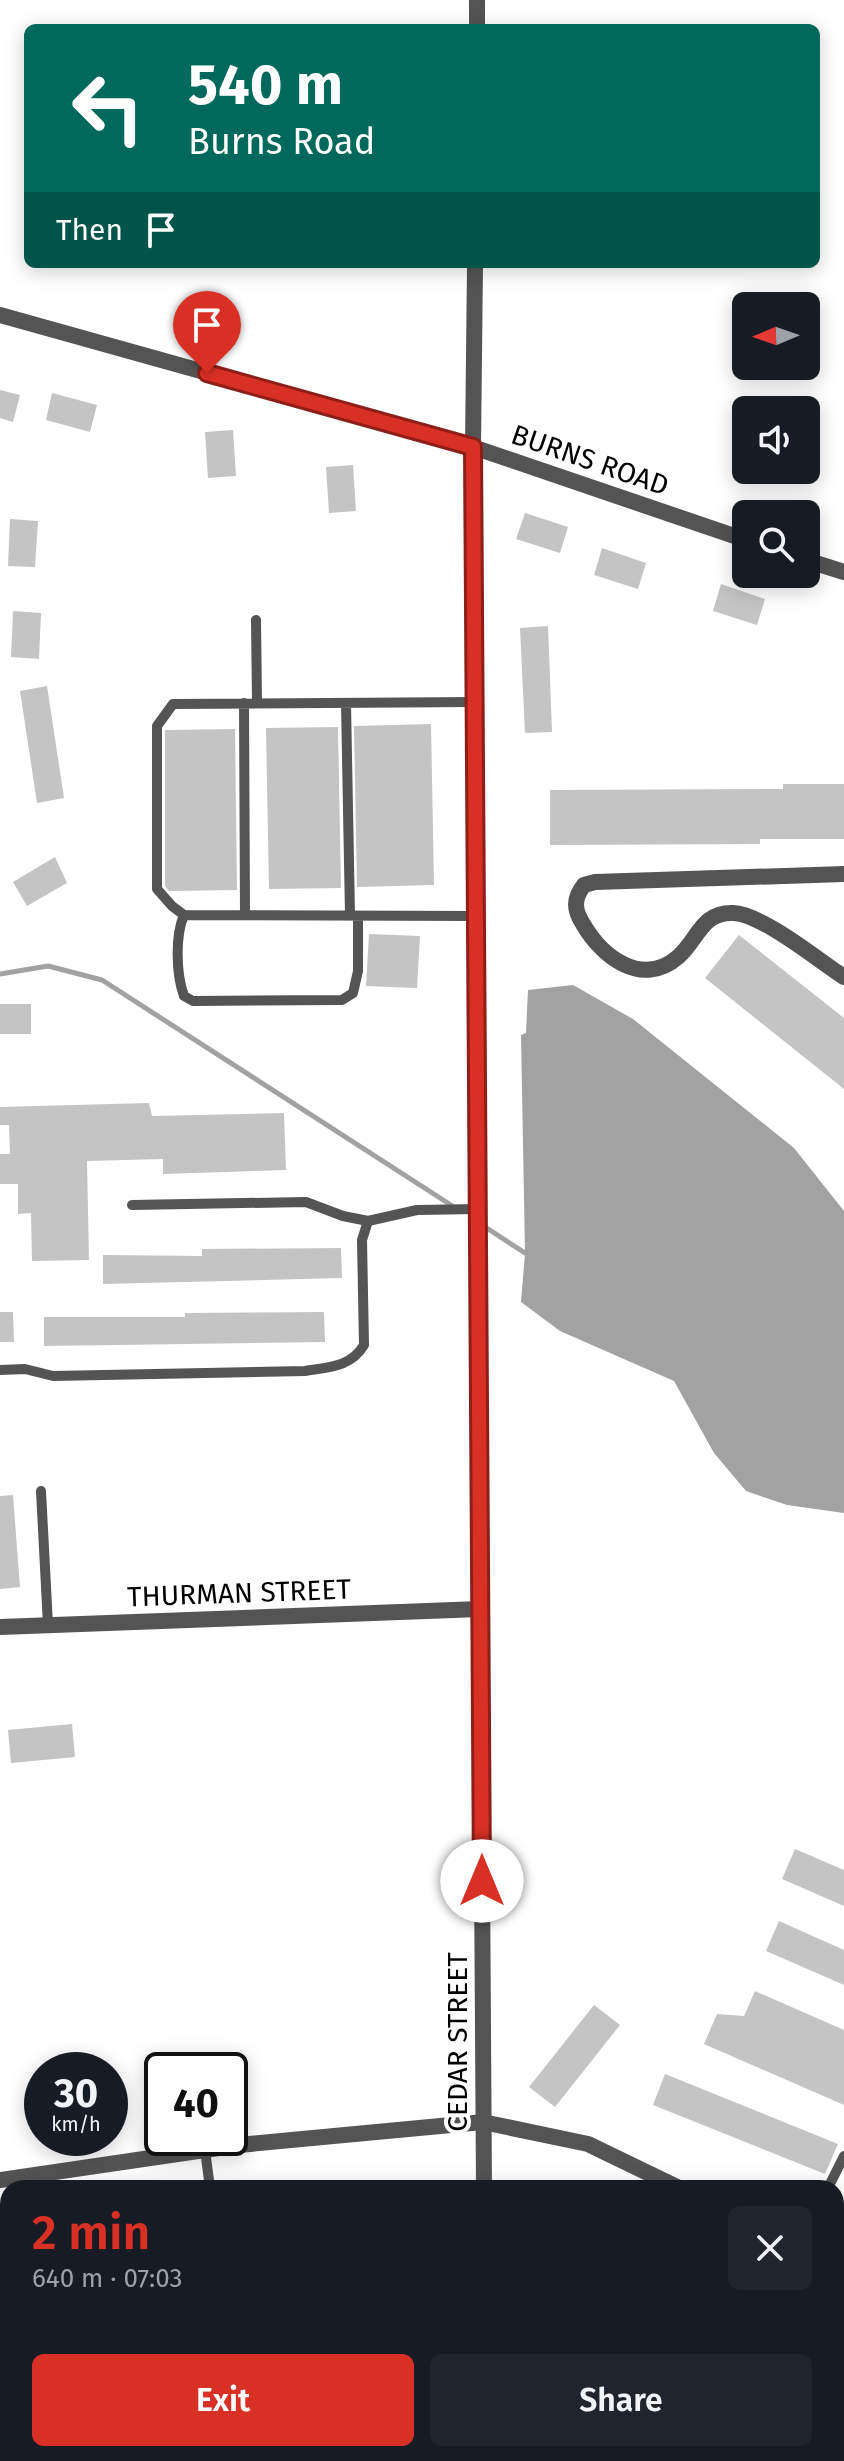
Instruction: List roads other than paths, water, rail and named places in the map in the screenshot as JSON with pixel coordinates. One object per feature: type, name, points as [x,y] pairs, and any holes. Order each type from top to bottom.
[{"type":"street","points":[[477,0],[477,24]]},
{"type":"street","name":"CEDAR STREET","points":[[475,268],[473,447],[484,2180]]},
{"type":"street","name":"BURNS ROAD","points":[[0,315],[473,447],[732,535]]},
{"type":"street","points":[[820,564],[844,572]]},
{"type":"street","points":[[844,874],[595,882],[584,885],[575,902],[578,915],[592,941],[609,959],[630,968],[648,969],[666,964],[679,956],[703,922],[734,912],[754,919],[844,977]]},
{"type":"street","name":"THURMAN STREET","points":[[0,1627],[480,1609]]},
{"type":"street","points":[[248,2146],[483,2122],[588,2144],[662,2180]]},
{"type":"street","points":[[0,2180],[164,2156]]},
{"type":"lane","points":[[256,620],[257,703]]},
{"type":"lane","points":[[475,702],[173,704],[157,726],[157,889],[184,915],[476,916]]},
{"type":"lane","points":[[244,703],[245,915]]},
{"type":"lane","points":[[184,915],[180,925],[180,983],[184,996],[193,1001],[342,1000],[353,993],[358,971],[346,703]]},
{"type":"lane","points":[[132,1205],[306,1202],[343,1216],[368,1221],[417,1210],[478,1209]]},
{"type":"lane","points":[[0,1370],[25,1369],[53,1376],[305,1371],[339,1366],[357,1357],[364,1345],[362,1240],[368,1221]]},
{"type":"lane","points":[[41,1491],[48,1625]]},
{"type":"lane","points":[[206,2156],[209,2180]]},
{"type":"lane","points":[[832,2180],[844,2156]]},
{"type":"waterway","points":[[0,974],[48,966],[102,980],[454,1207]]},
{"type":"waterway","points":[[482,1225],[525,1253]]}]
